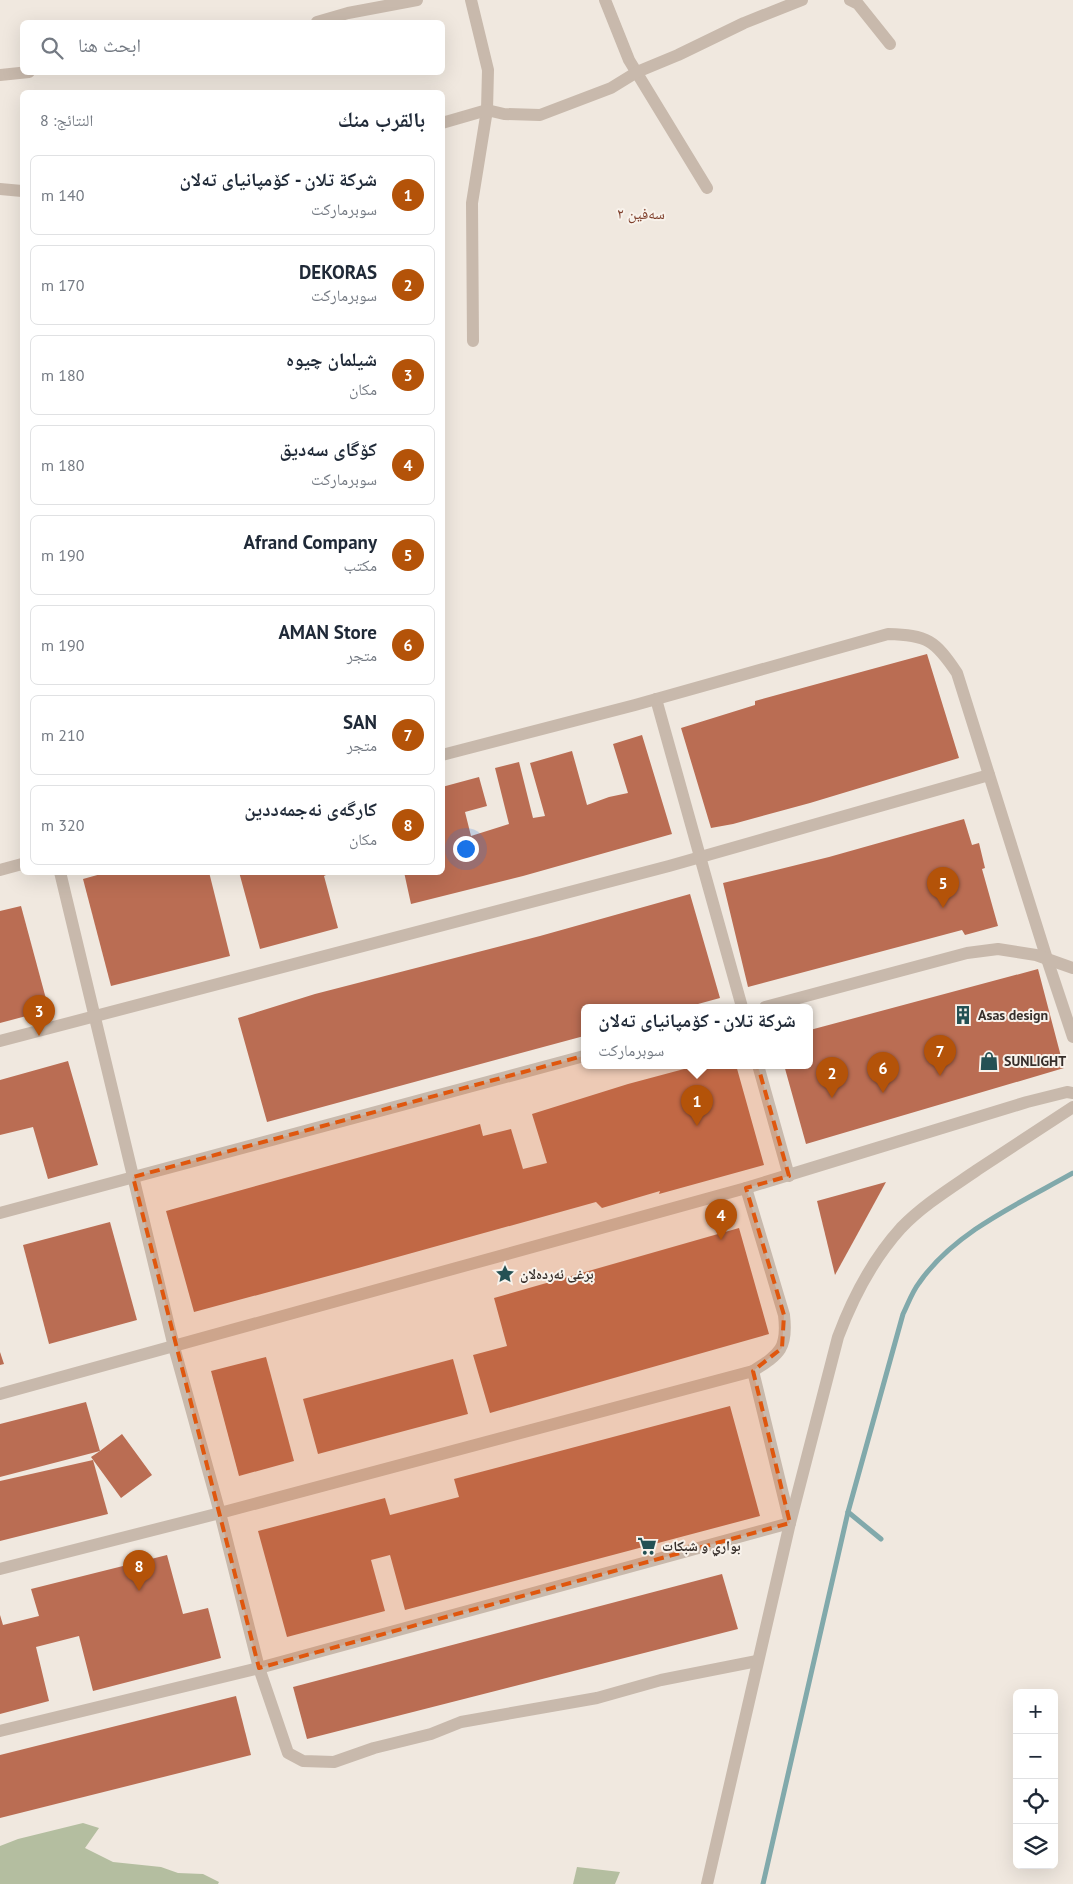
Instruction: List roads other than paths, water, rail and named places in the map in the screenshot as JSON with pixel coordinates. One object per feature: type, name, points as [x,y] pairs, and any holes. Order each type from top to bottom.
[{"type":"street","points":[[324,20],[348,13],[416,0]]},
{"type":"street","points":[[471,0],[488,70],[487,110],[472,203],[473,341]]},
{"type":"street","points":[[604,0],[630,60],[707,188]]},
{"type":"street","points":[[445,121],[487,110],[504,114],[540,115],[611,88],[637,72],[678,55],[744,23],[802,0]]},
{"type":"street","points":[[850,0],[858,4],[890,44]]},
{"type":"street","points":[[0,75],[20,73]]},
{"type":"street","points":[[0,189],[20,191]]},
{"type":"street","points":[[445,754],[656,699],[888,634],[908,634],[924,638],[944,653],[957,673],[1073,1037]]},
{"type":"street","points":[[656,699],[741,1004]]},
{"type":"street","points":[[0,1041],[701,857],[989,775]]},
{"type":"street","points":[[0,870],[20,865]]},
{"type":"street","points":[[61,875],[174,1347],[220,1513],[259,1668],[288,1753],[303,1761],[334,1762],[374,1748],[431,1734],[461,1722],[597,1698],[661,1680],[757,1662]]},
{"type":"street","points":[[776,1004],[967,953],[998,949],[1047,959],[1073,968]]},
{"type":"street","points":[[0,1213],[581,1057]]},
{"type":"street","points":[[759,1069],[789,1176]]},
{"type":"street","points":[[0,1394],[789,1176],[1026,1102],[1067,1092],[1073,1093]]},
{"type":"street","points":[[707,1884],[790,1523],[838,1336],[849,1307],[881,1253],[901,1228],[924,1207],[1073,1106]]},
{"type":"street","points":[[0,1569],[220,1513],[753,1371],[773,1358],[782,1348],[786,1333],[784,1315],[746,1188]]},
{"type":"street","points":[[753,1371],[790,1523]]},
{"type":"street","points":[[0,1731],[259,1668],[790,1523]]},
{"type":"waterway","points":[[763,1884],[848,1512],[903,1314],[919,1283],[933,1265],[950,1249],[989,1220],[1073,1173]]},
{"type":"waterway","points":[[848,1512],[881,1539]]},
{"type":"place","name":"Afrand Company","points":[[943,908]]},
{"type":"place","name":"Asas design","points":[[963,1015]]},
{"type":"place","name":"شيلمان چیوه","points":[[39,1036]]},
{"type":"place","name":"SUNLIGHT","points":[[989,1061]]},
{"type":"place","name":"SAN","points":[[940,1076]]},
{"type":"place","name":"AMAN Store","points":[[883,1093]]},
{"type":"place","name":"DEKORAS","points":[[832,1098]]},
{"type":"place","name":"شركة تلان - کۆمپانیای تەلان","points":[[697,1126]]},
{"type":"place","name":"کۆگای سەدیق","points":[[721,1240]]},
{"type":"place","name":"برغی ئەردەلان","points":[[505,1274]]},
{"type":"place","name":"بواري و شبكات","points":[[647,1546]]},
{"type":"place","name":"کارگەی نەجمەددین","points":[[139,1591]]},
{"type":"district","name":"سەفین ٢","points":[[641,214]]}]
